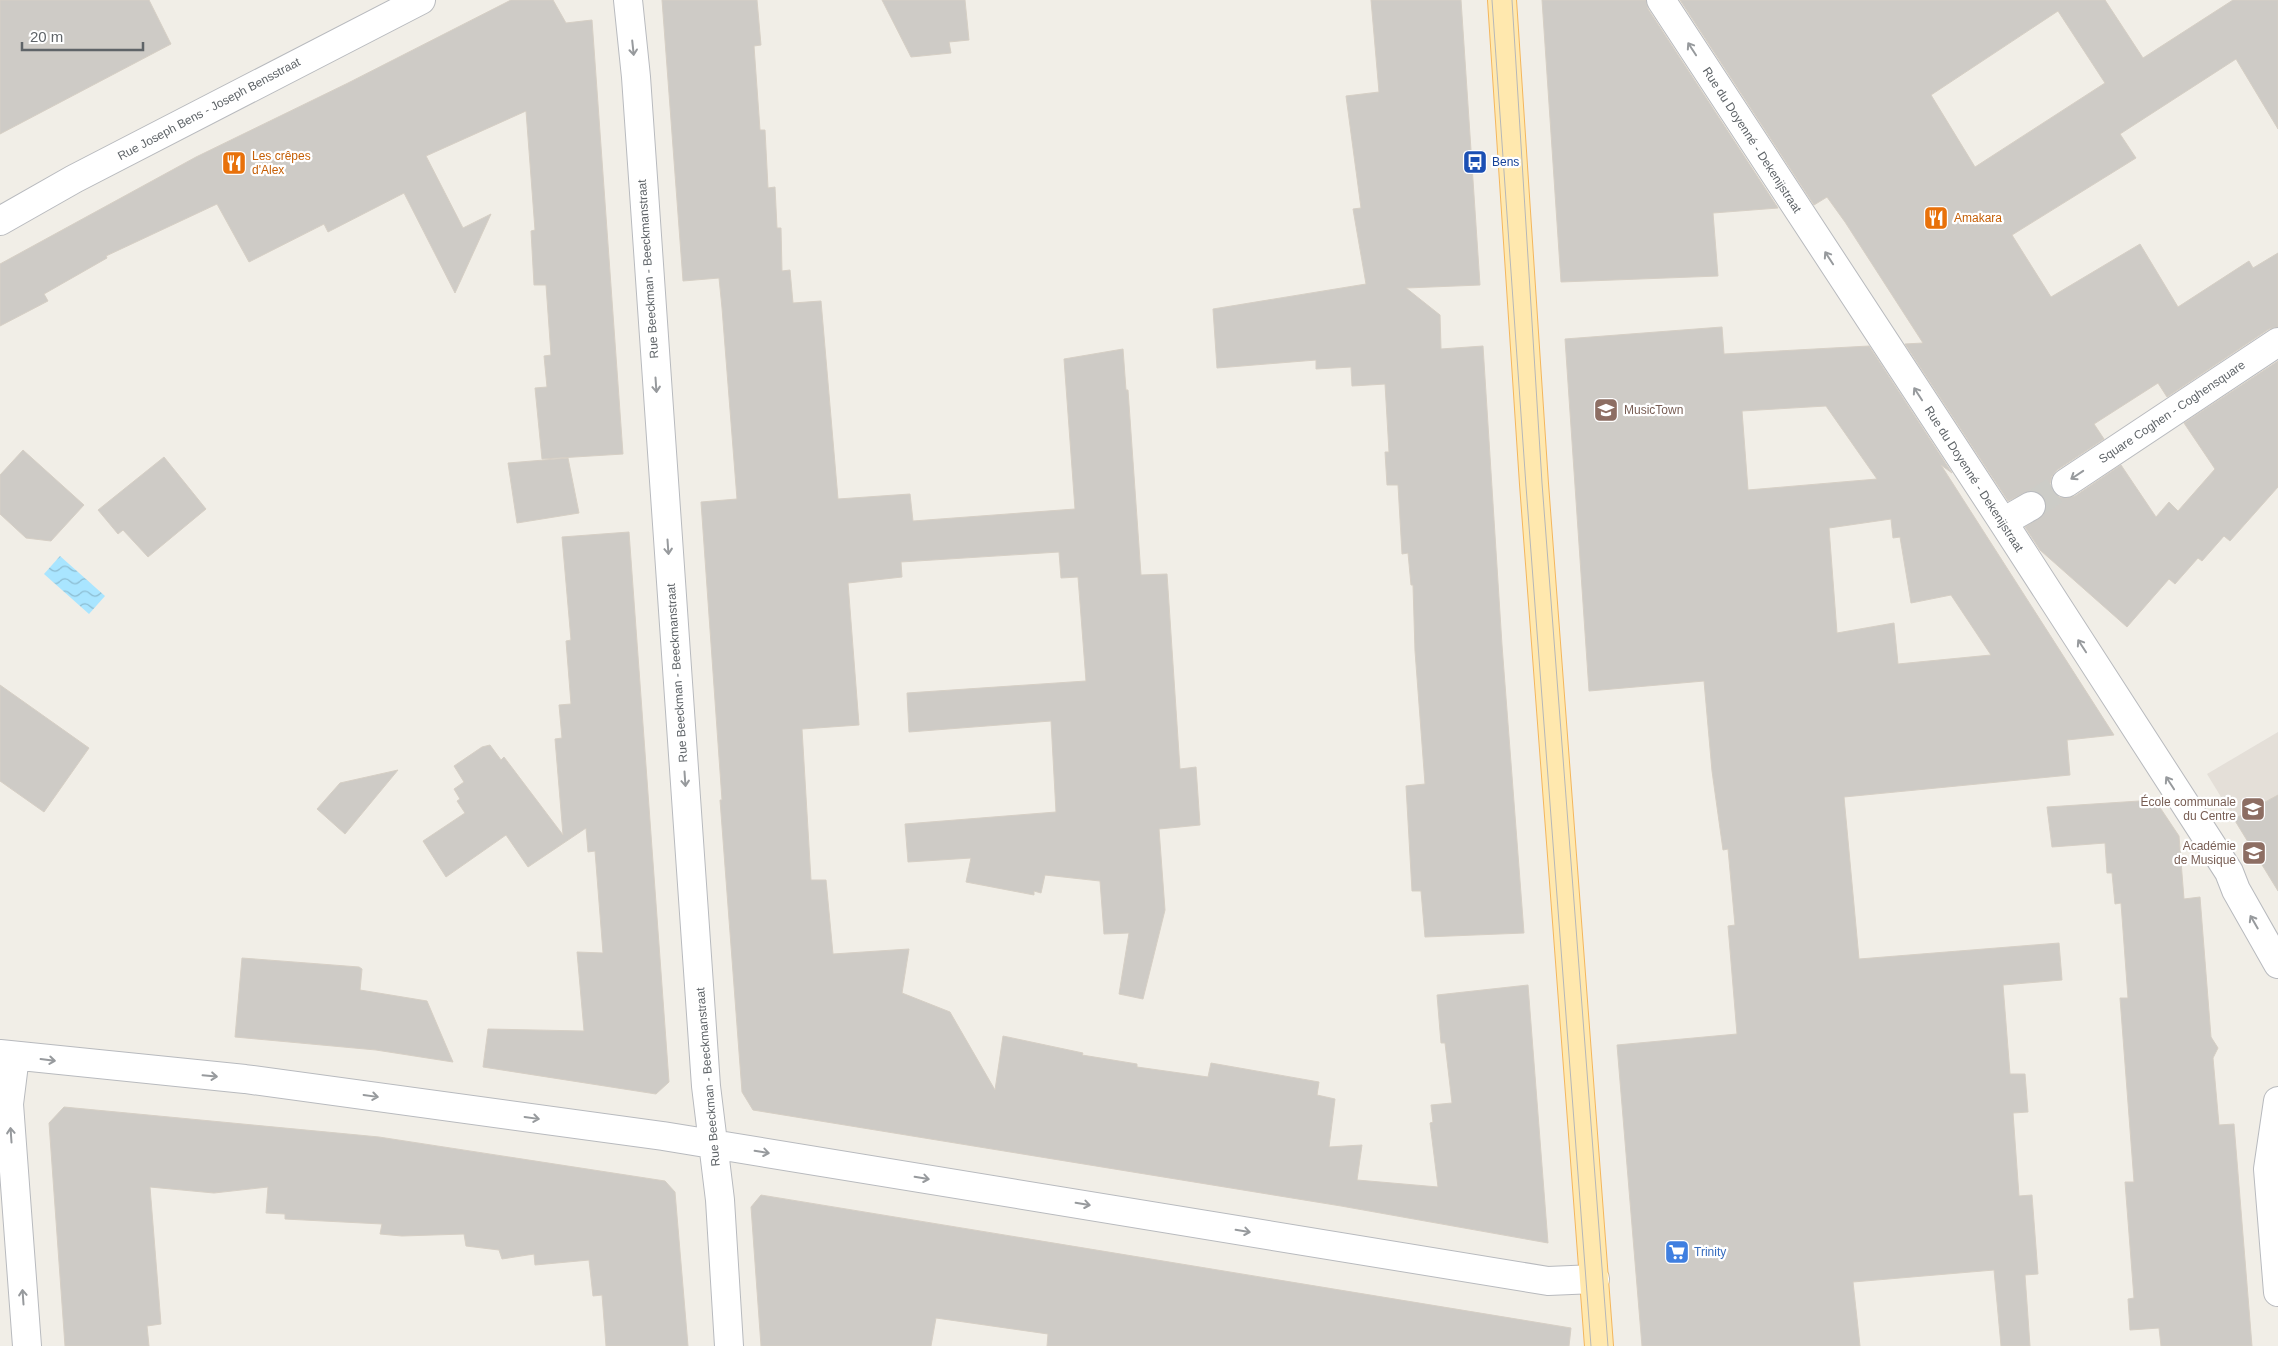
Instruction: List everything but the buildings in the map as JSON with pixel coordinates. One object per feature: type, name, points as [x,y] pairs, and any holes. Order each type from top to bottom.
[{"type":"main road","points":[[1502,0],[1534,484],[1599,1346]]},
{"type":"street","name":"Rue Joseph Bens - Joseph Bensstraat","points":[[0,221],[74,179],[421,0]]},
{"type":"street","name":"Rue Beeckman - Beeckmanstraat","points":[[628,0],[636,77],[706,1076],[720,1200],[729,1346]]},
{"type":"street","name":"Rue du Doyenné - Dekenijstraat","points":[[1661,0],[2003,522],[2228,872],[2236,890],[2278,964]]},
{"type":"street","name":"Square Coghen - Coghensquare","points":[[2066,483],[2278,342]]},
{"type":"street","points":[[2003,522],[2030,506]]},
{"type":"street","points":[[27,1346],[9,1104],[8,1055],[245,1079],[714,1144],[1548,1281],[1595,1279]]},
{"type":"street","points":[[2278,1101],[2268,1169],[2278,1292]]},
{"type":"shaded area","name":"École communale du Centre","points":[[2278,732],[2278,882],[2274,884],[2207,774]]},
{"type":"water","points":[[60,556],[105,596],[89,614],[44,574]]},
{"type":"tunnel","points":[[2031,506],[2066,483]]},
{"type":"tram line","points":[[1492,0],[1526,486],[1591,1346]]},
{"type":"tram line","points":[[1512,0],[1542,483],[1608,1346]]},
{"type":"place","name":"Bens","points":[[1475,162]]},
{"type":"place","name":"Les crêpes d'Alex","points":[[234,163]]},
{"type":"place","name":"Amakara","points":[[1936,218]]},
{"type":"place","name":"MusicTown","points":[[1606,410]]},
{"type":"place","name":"École communale du Centre","points":[[2253,809]]},
{"type":"place","name":"Académie de Musique","points":[[2254,853]]},
{"type":"place","name":"Trinity","points":[[1677,1252]]}]
